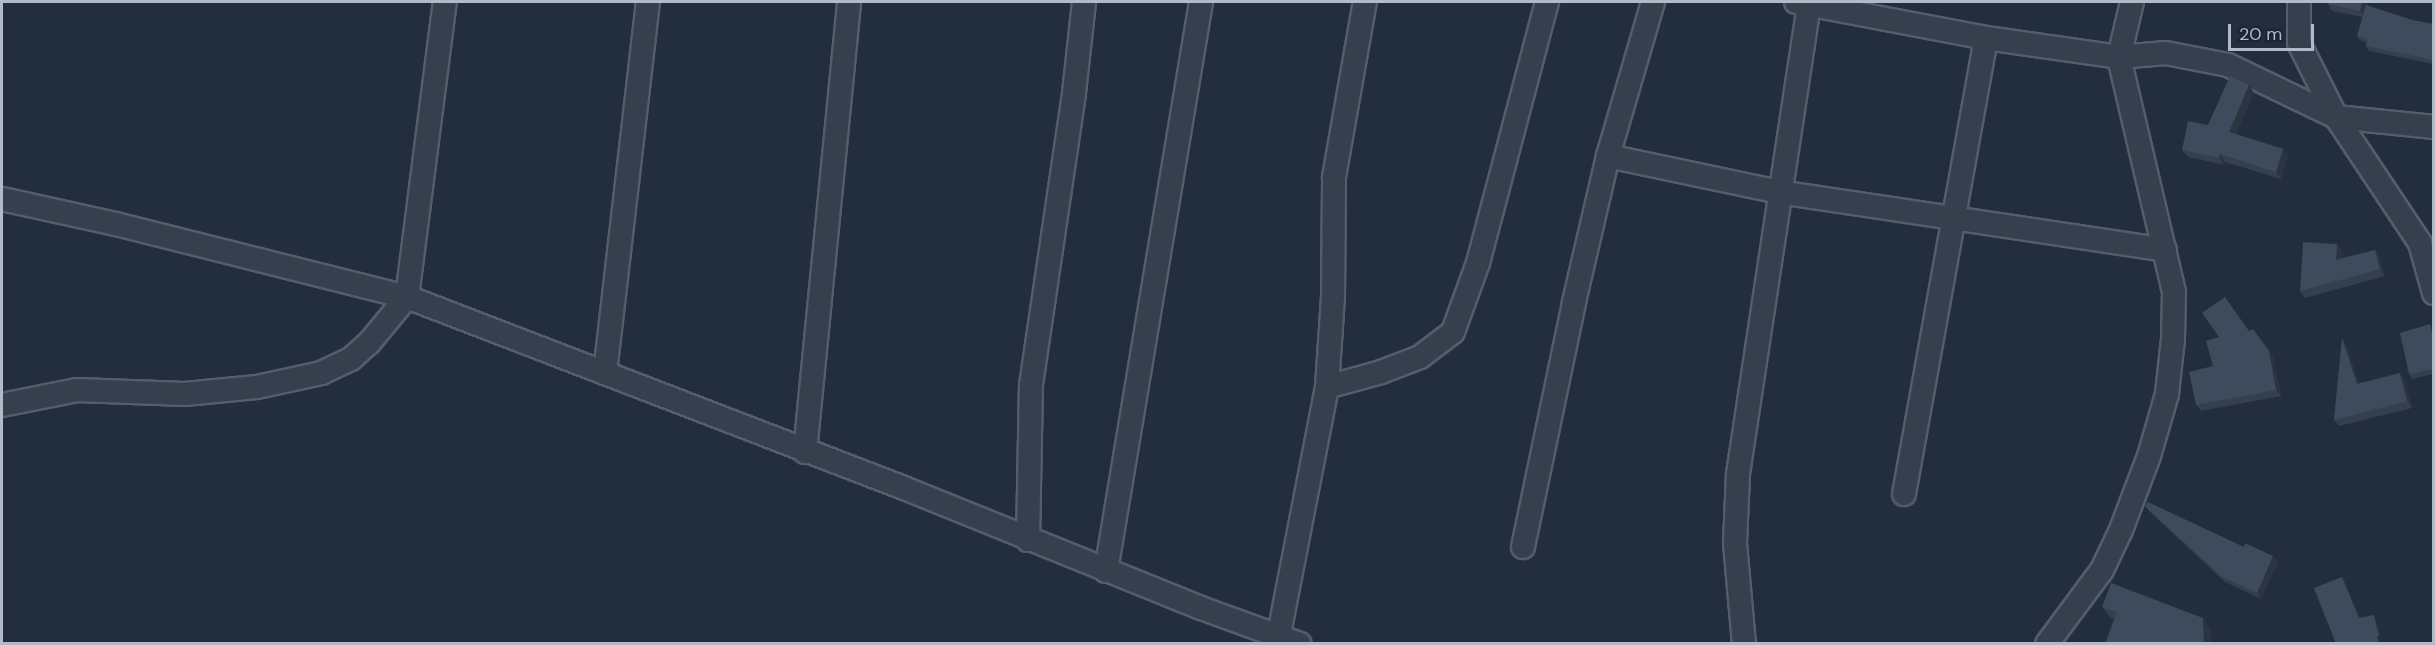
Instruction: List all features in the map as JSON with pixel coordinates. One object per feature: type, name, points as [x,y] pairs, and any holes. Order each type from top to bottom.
[{"type":"street","points":[[2,405],[77,390],[185,394],[257,387],[321,373],[351,359],[407,297],[445,2]]},
{"type":"street","points":[[605,374],[648,2]]},
{"type":"street","points":[[806,452],[849,2]]},
{"type":"street","points":[[1028,540],[1031,385],[1074,93],[1084,2]]},
{"type":"street","points":[[1107,571],[1201,2]]},
{"type":"street","points":[[1279,634],[1327,387],[1333,297],[1334,177],[1365,2]]},
{"type":"street","points":[[1327,387],[1381,372],[1420,357],[1453,332],[1478,263],[1547,2]]},
{"type":"street","points":[[1523,548],[1574,302],[1608,156],[1653,2]]},
{"type":"street","points":[[2047,644],[2107,560],[2149,456],[2167,394],[2174,339],[2174,292],[2119,57],[2133,2]]},
{"type":"street","points":[[2299,2],[2299,43],[2336,117],[2420,243],[2433,293]]},
{"type":"street","points":[[1744,644],[1735,543],[1738,474],[1805,3],[1986,38],[2119,57],[2166,53],[2228,65],[2336,117],[2433,127]]},
{"type":"street","points":[[1904,494],[1986,38]]},
{"type":"street","points":[[1608,156],[1779,192],[2165,250]]},
{"type":"street","points":[[2,199],[116,224],[407,297],[904,488],[1028,540],[1279,634],[1300,644]]},
{"type":"building","points":[[2328,2],[2362,2],[2360,11],[2328,4]]},
{"type":"building","points":[[2366,5],[2412,20],[2433,24],[2433,60],[2366,46],[2368,39],[2357,36]]},
{"type":"building","points":[[2230,76],[2249,85],[2229,132],[2283,149],[2276,172],[2220,154],[2219,158],[2182,150],[2188,121],[2208,125]]},
{"type":"building","points":[[2303,242],[2337,244],[2336,260],[2375,250],[2380,269],[2300,291]]},
{"type":"building","points":[[2225,297],[2249,331],[2253,329],[2269,351],[2276,390],[2196,405],[2189,372],[2213,366],[2206,341],[2219,337],[2202,313]]},
{"type":"building","points":[[2430,324],[2433,340],[2433,369],[2409,374],[2400,333]]},
{"type":"building","points":[[2342,338],[2357,384],[2400,373],[2407,401],[2334,420]]},
{"type":"building","points":[[2148,502],[2244,547],[2245,543],[2273,556],[2257,593],[2221,576],[2145,506]]},
{"type":"building","points":[[2342,577],[2359,618],[2374,615],[2380,644],[2336,644],[2314,588]]},
{"type":"building","points":[[2111,583],[2203,618],[2204,644],[2188,642],[2188,644],[2105,644],[2117,612],[2102,607]]}]
